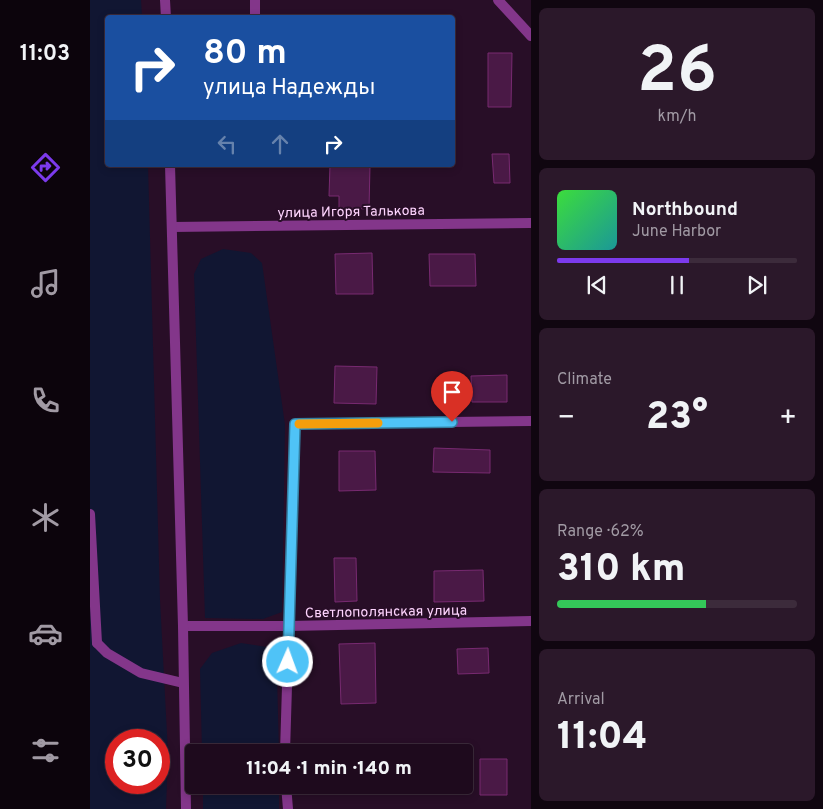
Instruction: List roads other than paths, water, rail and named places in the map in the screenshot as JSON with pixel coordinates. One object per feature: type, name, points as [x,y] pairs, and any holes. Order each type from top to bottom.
[{"type":"street","points":[[165,0],[166,15]]},
{"type":"street","points":[[254,15],[255,0]]},
{"type":"street","points":[[498,0],[530,36]]},
{"type":"street","points":[[170,167],[183,626],[186,809]]},
{"type":"street","name":"улица Игоря Талькова","points":[[172,227],[530,222]]},
{"type":"street","points":[[285,744],[295,424],[530,421]]},
{"type":"street","points":[[90,514],[97,643],[107,652],[141,672],[183,683]]},
{"type":"street","name":"Светлополянская улица","points":[[183,626],[289,626],[530,621]]},
{"type":"street","points":[[287,794],[288,809]]}]
